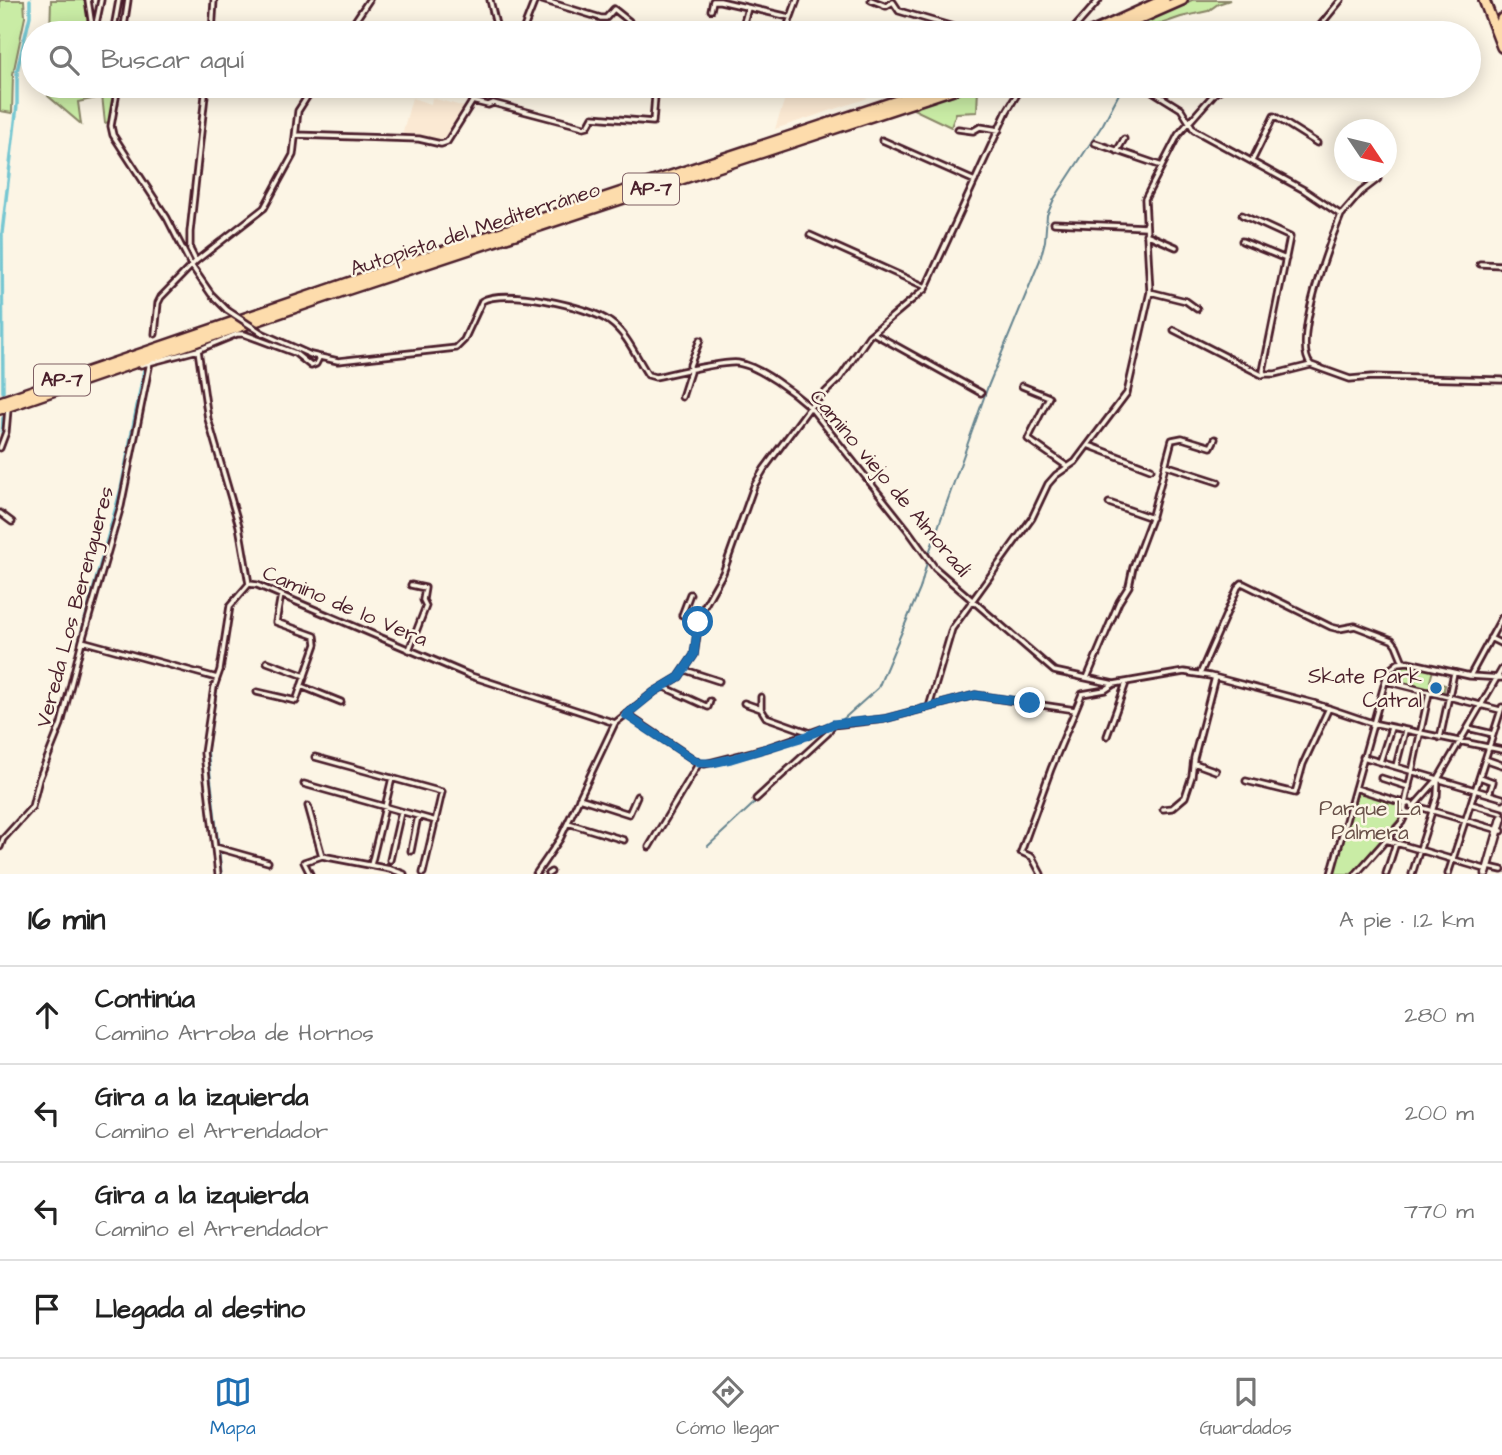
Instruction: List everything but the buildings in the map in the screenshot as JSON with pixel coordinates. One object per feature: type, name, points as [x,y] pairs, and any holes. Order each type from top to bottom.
[{"type":"highway","points":[[1118,21],[1164,0]]},
{"type":"highway","points":[[1134,21],[1182,0]]},
{"type":"highway","points":[[1484,0],[1501,45]]},
{"type":"highway","points":[[1501,45],[1498,30],[1502,19]]},
{"type":"highway","name":"Autopista del Mediterráneo","points":[[0,401],[906,98]]},
{"type":"highway","name":"Autopista del Mediterráneo","points":[[0,409],[926,98]]},
{"type":"street","points":[[88,0],[94,21]]},
{"type":"street","points":[[94,21],[101,0]]},
{"type":"street","points":[[115,21],[119,0]]},
{"type":"street","points":[[124,21],[128,0]]},
{"type":"street","points":[[213,21],[214,0]]},
{"type":"street","points":[[355,21],[369,0]]},
{"type":"street","points":[[490,0],[495,21]]},
{"type":"street","points":[[527,21],[535,0]]},
{"type":"street","points":[[542,0],[601,19],[606,18],[614,9],[629,21]]},
{"type":"street","points":[[789,21],[797,0]]},
{"type":"street","points":[[871,0],[886,6],[893,2],[899,11],[933,21]]},
{"type":"street","points":[[1079,21],[1099,0]]},
{"type":"street","points":[[1323,21],[1340,0]]},
{"type":"street","points":[[711,9],[713,1],[790,17],[792,14]]},
{"type":"street","points":[[744,21],[748,8]]},
{"type":"street","name":"Camino viejo de Almoradí","points":[[115,98],[110,126],[113,135],[180,240],[191,265],[211,294],[227,310],[262,333],[319,358],[349,360],[450,350],[464,340],[482,301],[492,297],[524,297],[569,306],[609,321],[635,351],[648,374],[656,377],[738,363],[754,369],[810,407],[935,568],[1054,671],[1114,684],[1184,672],[1200,674],[1329,708],[1391,728],[1460,743],[1502,748]]},
{"type":"street","points":[[196,261],[190,249],[190,232],[205,98]]},
{"type":"street","points":[[155,334],[161,297],[191,265],[264,208],[293,155],[298,111],[306,98]]},
{"type":"street","points":[[296,135],[419,139],[441,144],[447,142],[474,98]]},
{"type":"street","points":[[472,101],[488,105],[493,103],[584,127],[588,126],[590,118],[593,117],[653,122],[655,98]]},
{"type":"street","points":[[536,874],[560,839],[615,723],[679,677],[694,655],[698,622],[723,573],[754,486],[810,407],[840,378],[873,333],[926,287],[1016,98]]},
{"type":"street","points":[[1163,98],[1181,109],[1194,130],[1304,190],[1341,215]]},
{"type":"street","points":[[929,707],[952,629],[1032,518],[1048,484],[1088,445],[1126,393],[1150,292],[1145,199],[1178,135],[1211,98]]},
{"type":"street","points":[[1252,161],[1274,116],[1317,143]]},
{"type":"street","points":[[958,130],[973,131],[980,127],[999,130]]},
{"type":"street","points":[[1117,151],[1124,139]]},
{"type":"street","points":[[882,140],[975,181]]},
{"type":"street","points":[[1095,144],[1162,166]]},
{"type":"street","points":[[1311,365],[1306,355],[1309,309],[1341,215],[1361,192],[1374,182]]},
{"type":"street","points":[[1242,215],[1290,237],[1264,373]]},
{"type":"street","points":[[1054,223],[1146,226]]},
{"type":"street","points":[[1146,234],[1176,247]]},
{"type":"street","points":[[810,235],[926,287]]},
{"type":"street","points":[[1242,241],[1286,259]]},
{"type":"street","points":[[1480,264],[1502,265]]},
{"type":"street","points":[[1150,292],[1186,301],[1196,309]]},
{"type":"street","points":[[1174,330],[1262,375],[1311,365],[1350,379],[1372,377],[1502,380]]},
{"type":"street","points":[[873,333],[981,393]]},
{"type":"street","points":[[0,448],[6,432],[8,409],[198,349],[237,334],[244,334],[295,353],[311,366],[316,364],[319,358]]},
{"type":"street","points":[[682,397],[700,340]]},
{"type":"street","name":"Camino de lo Vera","points":[[198,349],[208,419],[217,458],[239,526],[249,584],[257,585],[471,676],[615,723]]},
{"type":"street","name":"Vereda Los Berengueres","points":[[0,847],[3,839],[32,807],[39,779],[61,724],[121,506],[150,362]]},
{"type":"street","points":[[1022,386],[1049,397],[1028,439],[1068,467]]},
{"type":"street","points":[[1087,678],[1119,602],[1129,586],[1133,567],[1152,518],[1172,440],[1182,438],[1211,447],[1215,439]]},
{"type":"street","points":[[1088,445],[1151,469]]},
{"type":"street","points":[[1165,465],[1219,482]]},
{"type":"street","points":[[1109,503],[1152,518]]},
{"type":"street","points":[[0,513],[12,522]]},
{"type":"street","points":[[1200,674],[1242,583],[1331,627],[1339,629],[1355,626],[1392,640],[1401,663]]},
{"type":"street","points":[[218,874],[217,847],[204,753],[230,606],[249,584]]},
{"type":"street","points":[[409,650],[426,606],[423,600],[425,588],[411,585]]},
{"type":"street","points":[[690,594],[682,615],[698,622]]},
{"type":"street","points":[[257,692],[293,702],[317,640],[315,636],[276,622],[281,595]]},
{"type":"street","points":[[1470,676],[1502,617]]},
{"type":"street","points":[[1490,638],[1502,644]]},
{"type":"street","points":[[82,641],[217,678]]},
{"type":"street","points":[[267,662],[305,676]]},
{"type":"street","points":[[1331,874],[1388,671],[1401,663],[1470,676],[1500,677]]},
{"type":"street","points":[[1356,874],[1438,779],[1500,677],[1502,669]]},
{"type":"street","points":[[684,670],[719,681]]},
{"type":"street","points":[[1440,738],[1454,673]]},
{"type":"street","points":[[1163,809],[1172,808],[1185,797],[1215,677]]},
{"type":"street","points":[[1385,681],[1502,710],[1448,874]]},
{"type":"street","points":[[1107,736],[1126,683]]},
{"type":"street","points":[[1041,874],[1032,857],[1021,852],[1075,710],[1082,694],[1105,690],[1114,684]]},
{"type":"street","points":[[301,686],[341,702]]},
{"type":"street","points":[[663,687],[708,707],[710,701]]},
{"type":"street","points":[[1407,812],[1404,808],[1429,692]]},
{"type":"street","points":[[626,715],[699,763],[712,763],[809,735],[833,724],[884,719],[975,695],[1075,710]]},
{"type":"street","points":[[761,697],[761,709]]},
{"type":"street","points":[[744,703],[761,709],[766,716],[808,732],[809,735]]},
{"type":"street","points":[[1246,781],[1295,793],[1303,764],[1329,708]]},
{"type":"street","points":[[756,799],[828,733],[833,724]]},
{"type":"street","points":[[1380,762],[1391,728]]},
{"type":"street","points":[[1468,728],[1493,734]]},
{"type":"street","points":[[1396,766],[1405,731]]},
{"type":"street","points":[[315,757],[442,792],[423,873]]},
{"type":"street","points":[[1363,757],[1502,798]]},
{"type":"street","points":[[1485,759],[1502,765]]},
{"type":"street","points":[[649,848],[699,763]]},
{"type":"street","points":[[1194,763],[1216,771]]},
{"type":"street","points":[[1479,777],[1493,782],[1489,794]]},
{"type":"street","points":[[371,865],[392,778]]},
{"type":"street","points":[[1381,778],[1409,787]]},
{"type":"street","points":[[1412,874],[1440,786],[1438,779]]},
{"type":"street","points":[[304,784],[436,821]]},
{"type":"street","points":[[1354,788],[1500,831]]},
{"type":"street","points":[[579,798],[629,814],[637,796]]},
{"type":"street","points":[[1471,804],[1502,816],[1487,870]]},
{"type":"street","points":[[308,806],[322,856]]},
{"type":"street","points":[[390,859],[401,812]]},
{"type":"street","points":[[411,851],[418,816]]},
{"type":"street","points":[[568,822],[624,840]]},
{"type":"street","points":[[1386,840],[1487,870],[1502,870]]},
{"type":"street","points":[[1386,874],[1396,843]]},
{"type":"street","points":[[217,847],[268,862]]},
{"type":"street","points":[[310,874],[304,862],[322,856],[404,874]]},
{"type":"shaded area","points":[[412,98],[431,104],[432,98],[465,107],[446,140],[436,141],[402,135]]},
{"type":"shaded area","points":[[785,98],[868,98],[775,129]]},
{"type":"green space","points":[[0,0],[24,0],[25,17],[24,21],[21,21],[21,36],[13,74],[12,113],[0,111]]},
{"type":"green space","points":[[51,0],[85,0],[88,21],[50,21]]},
{"type":"green space","points":[[1192,0],[1230,0],[1208,11],[1170,21],[1144,21]]},
{"type":"green space","points":[[50,98],[96,98],[78,102],[81,124]]},
{"type":"green space","points":[[102,98],[113,98],[109,122],[105,123]]},
{"type":"green space","points":[[941,98],[978,98],[977,112],[956,113],[951,127],[911,108]]},
{"type":"green space","points":[[1409,663],[1433,670],[1430,681],[1445,685],[1443,695],[1386,679],[1394,667]]},
{"type":"green space","name":"Parque La Palmera","points":[[1356,791],[1403,806],[1401,817],[1352,874],[1333,874]]},
{"type":"waterway","points":[[29,21],[30,0]]},
{"type":"waterway","points":[[3,392],[2,233],[17,105],[17,71],[21,54]]},
{"type":"waterway","points":[[929,553],[987,389],[1040,260],[1047,215],[1054,199],[1117,98]]},
{"type":"waterway","points":[[79,642],[121,489],[144,370]]},
{"type":"waterway","points":[[0,442],[3,418]]},
{"type":"waterway","points":[[840,722],[878,688],[920,589],[927,562]]},
{"type":"waterway","points":[[94,646],[212,679]]},
{"type":"waterway","points":[[217,684],[207,750],[221,874]]},
{"type":"waterway","points":[[708,846],[761,797]]},
{"type":"place","name":"Skate Park Catral","points":[[1436,688]]},
{"type":"route","points":[[698,622],[694,655],[679,677],[654,692],[626,715],[699,763],[731,759],[807,736],[833,724],[884,719],[975,695],[1030,703]]}]
